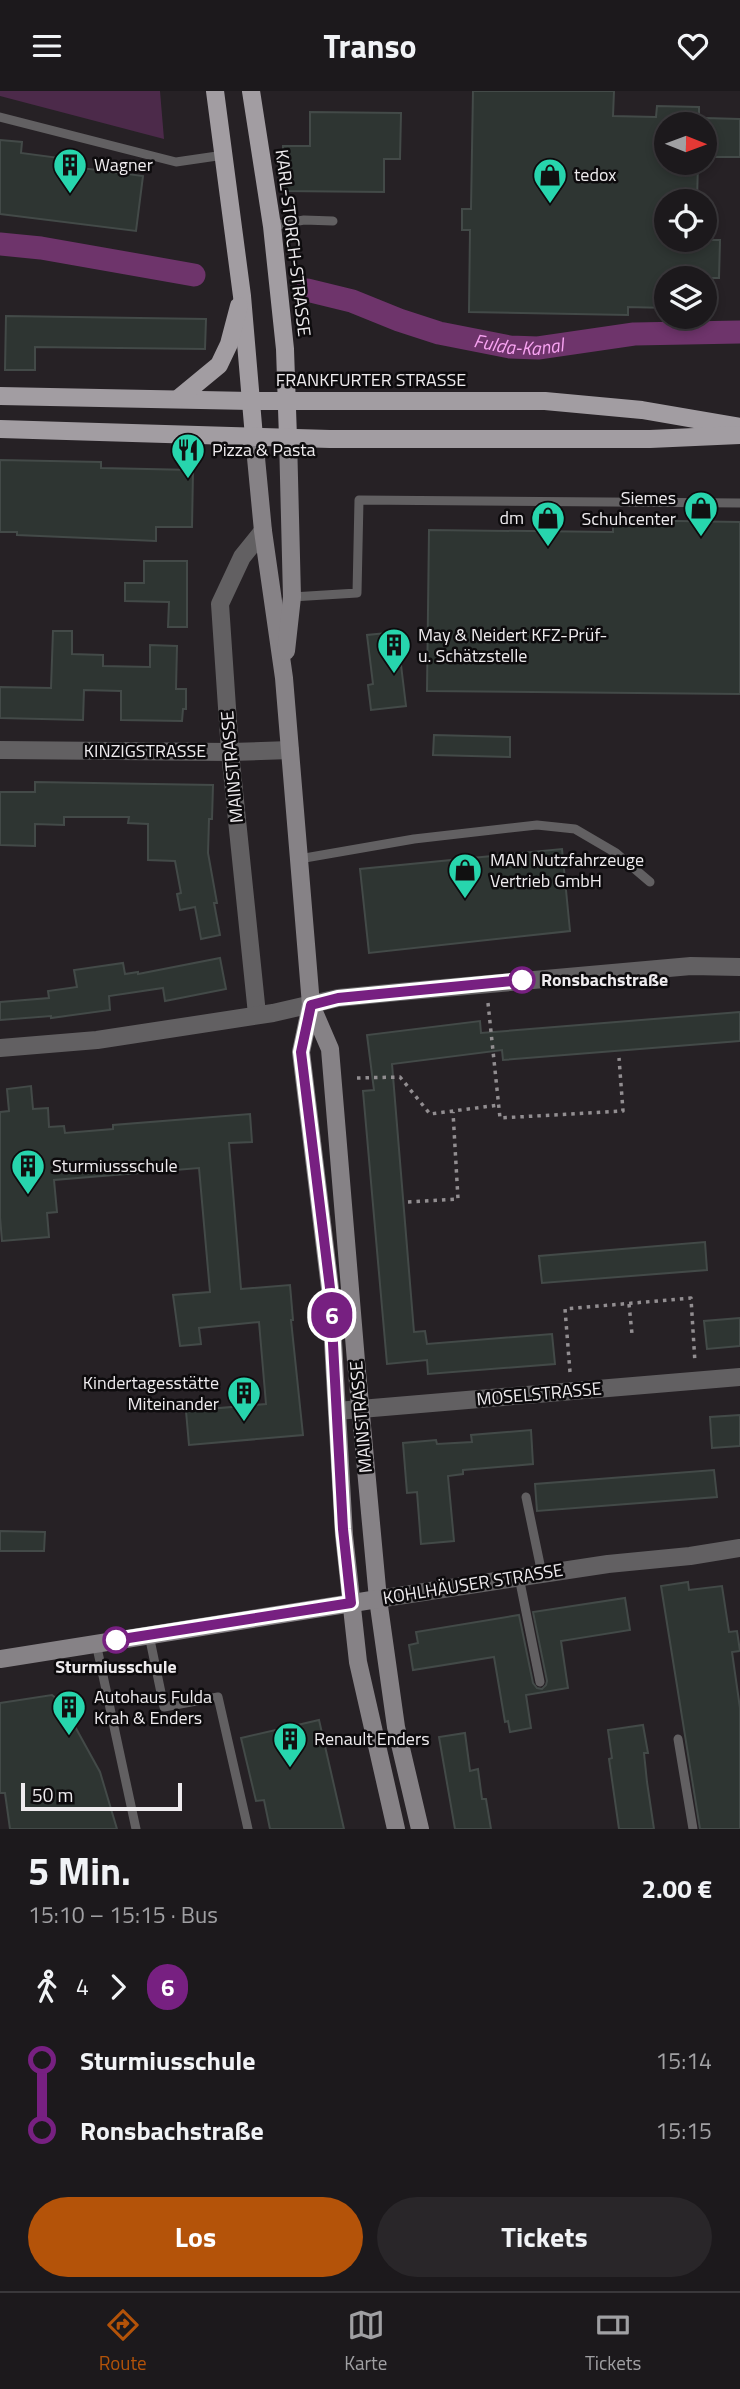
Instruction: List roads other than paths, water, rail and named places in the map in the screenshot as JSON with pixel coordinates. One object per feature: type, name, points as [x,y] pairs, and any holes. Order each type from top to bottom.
[{"type":"main road","points":[[215,91],[242,296],[254,437]]},
{"type":"main road","name":"KARL-STORCH-STRASSE","points":[[251,91],[272,226],[285,349],[288,438]]},
{"type":"main road","points":[[179,398],[219,365],[229,344],[242,296]]},
{"type":"main road","name":"FRANKFURTER STRASSE","points":[[0,396],[251,401],[531,401],[603,405],[706,419],[740,427]]},
{"type":"main road","points":[[0,429],[288,438],[650,439],[740,435]]},
{"type":"main road","name":"MAINSTRASSE","points":[[254,437],[262,531],[284,678],[311,1005],[301,1052],[330,1288],[344,1535],[358,1662],[396,1829]]},
{"type":"main road","name":"MAINSTRASSE","points":[[284,678],[292,597],[288,438]]},
{"type":"main road","name":"MAINSTRASSE","points":[[311,1005],[330,1049],[378,1599],[396,1727],[420,1829]]},
{"type":"main road","name":"KOHLHÄUSER STRASSE","points":[[0,1658],[378,1599]]},
{"type":"street","name":"MAINSTRASSE","points":[[257,1014],[234,798],[220,604],[242,557],[262,531]]},
{"type":"street","name":"KINZIGSTRASSE","points":[[0,750],[290,750]]},
{"type":"street","points":[[0,1048],[97,1041],[311,1005],[338,998],[691,966],[740,967]]},
{"type":"street","name":"MOSELSTRASSE","points":[[337,1411],[740,1377]]},
{"type":"street","name":"KOHLHÄUSER STRASSE","points":[[378,1599],[608,1563],[690,1556],[740,1548]]},
{"type":"lane","points":[[0,117],[176,162],[224,155]]},
{"type":"lane","points":[[272,226],[304,220],[333,221]]},
{"type":"lane","points":[[292,597],[356,593],[359,499],[740,503]]},
{"type":"lane","points":[[299,859],[414,838],[537,825],[575,829],[617,853],[650,882]]},
{"type":"lane","points":[[526,1497],[542,1574]]},
{"type":"lane","points":[[510,1579],[540,1682]]},
{"type":"lane","points":[[149,1635],[164,1707],[218,1697],[247,1829]]},
{"type":"lane","points":[[96,1643],[136,1829]]},
{"type":"lane","points":[[678,1739],[694,1829]]},
{"type":"waterway","name":"Fulda-Kanal","points":[[0,244],[41,248],[194,275]]},
{"type":"waterway","name":"Fulda-Kanal","points":[[307,290],[352,301],[439,333],[510,347],[538,348],[634,334],[740,332]]},
{"type":"place","name":"Wagner","points":[[70,195]]},
{"type":"place","name":"tedox","points":[[550,205]]},
{"type":"place","name":"Pizza & Pasta","points":[[188,480]]},
{"type":"place","name":"Siemes Schuhcenter","points":[[701,538]]},
{"type":"place","name":"dm","points":[[548,548]]},
{"type":"place","name":"May & Neidert KFZ-Prüf- u. Schätzstelle","points":[[394,675]]},
{"type":"place","name":"MAN Nutzfahrzeuge Vertrieb GmbH","points":[[465,900]]},
{"type":"place","name":"Ronsbachstraße","points":[[522,980]]},
{"type":"place","name":"Sturmiussschule","points":[[28,1196]]},
{"type":"place","name":"Kindertagesstätte Miteinander","points":[[244,1423]]},
{"type":"place","name":"Sturmiusschule","points":[[116,1640]]},
{"type":"place","name":"Autohaus Fulda Krah & Enders","points":[[69,1737]]},
{"type":"place","name":"Renault Enders","points":[[290,1769]]}]
